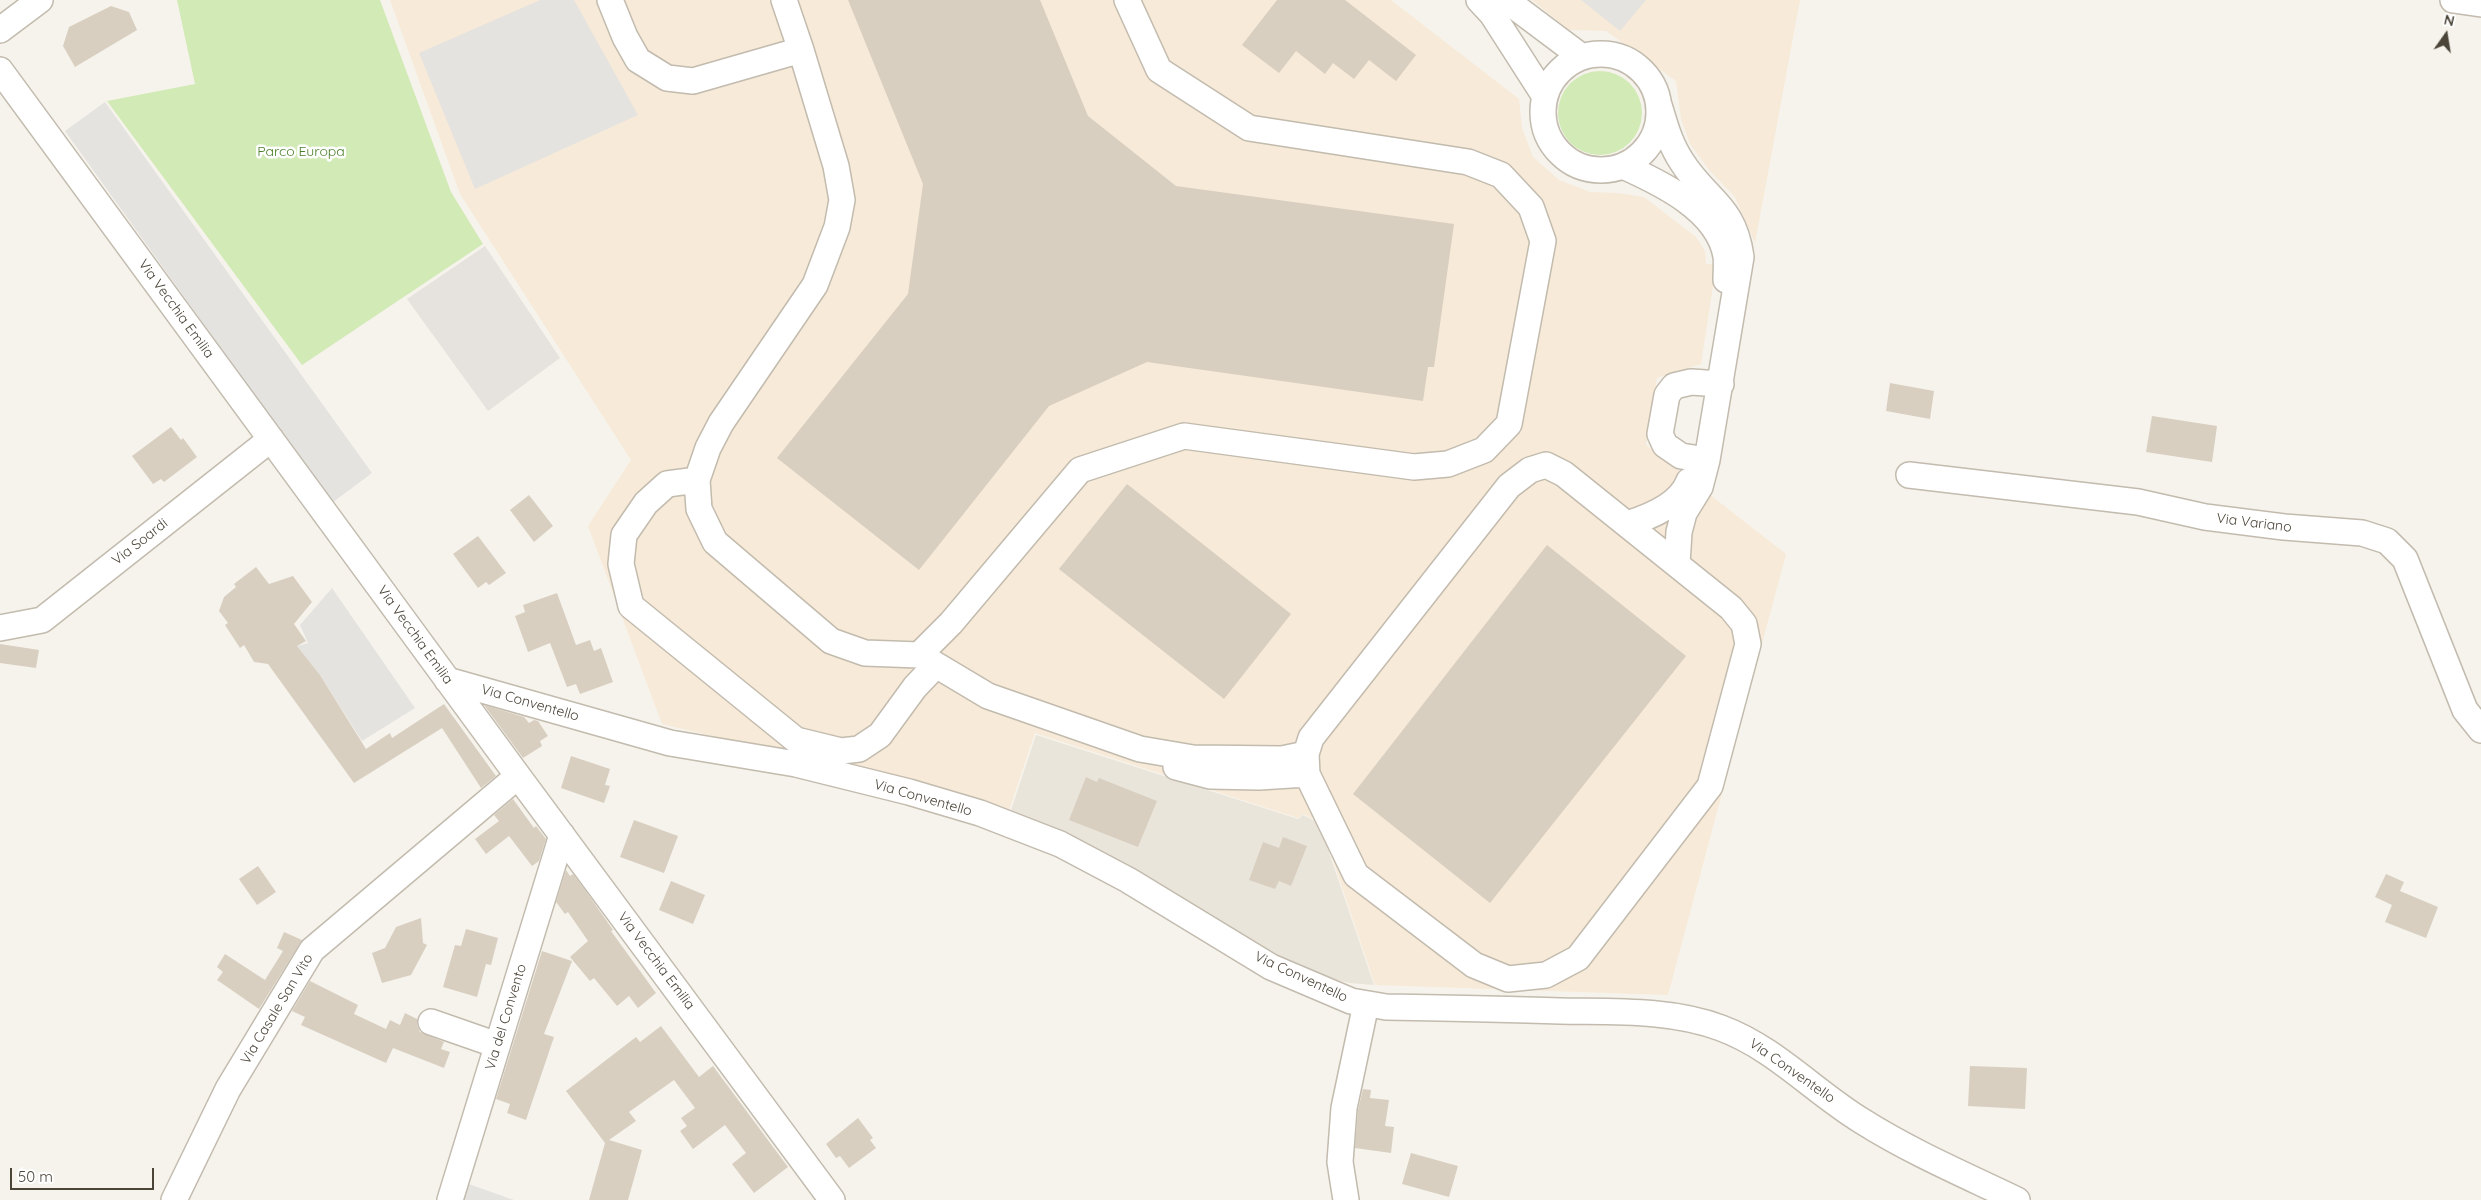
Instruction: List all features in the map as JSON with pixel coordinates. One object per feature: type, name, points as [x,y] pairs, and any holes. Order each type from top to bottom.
[{"type":"street","points":[[0,30],[40,0]]},
{"type":"street","points":[[610,0],[625,37],[638,60],[667,78],[693,81],[802,50]]},
{"type":"street","points":[[784,0],[802,50],[836,166],[842,200],[837,227],[815,285],[721,423],[708,448],[697,480],[699,510],[715,542],[831,641],[865,653],[927,660],[988,696],[1140,749],[1192,758],[1282,759],[1306,764]]},
{"type":"street","points":[[697,480],[668,484],[646,503],[624,536],[621,564],[631,606],[796,740],[841,751],[859,749],[880,735],[915,687],[927,660],[951,623],[1080,470],[1184,436],[1414,466],[1448,464],[1484,450],[1509,424],[1543,241],[1531,207],[1501,175],[1468,162],[1249,128],[1159,70],[1127,0]]},
{"type":"street","points":[[1479,0],[1492,14],[1544,95]]},
{"type":"street","points":[[1506,0],[1582,57]]},
{"type":"street","points":[[2453,0],[2481,4]]},
{"type":"street","points":[[1659,105],[1658,124],[1651,142],[1639,156],[1623,166],[1605,171],[1586,169],[1568,161],[1554,149],[1545,132],[1542,114],[1544,95],[1553,79],[1566,65],[1582,57],[1605,54],[1632,63],[1644,74],[1653,87],[1659,105],[1668,136],[1682,162],[1698,183],[1727,212],[1738,237],[1741,257],[1715,383],[1702,459],[1700,487],[1684,513],[1679,532],[1677,564]]},
{"type":"street","name":"Via Vecchia Emilia","points":[[0,70],[447,680],[832,1200]]},
{"type":"street","points":[[1623,166],[1660,183],[1693,206],[1717,232],[1726,256],[1726,291],[1715,383]]},
{"type":"street","points":[[1702,459],[1681,456],[1665,445],[1660,434],[1667,395],[1674,386],[1691,382],[1715,383]]},
{"type":"street","name":"Via Soardi","points":[[0,628],[42,620],[272,439]]},
{"type":"street","points":[[1627,524],[1646,518],[1668,506],[1687,484],[1702,459]]},
{"type":"street","points":[[1546,465],[1564,474],[1627,524],[1732,608],[1744,624],[1748,644],[1710,786],[1578,958],[1546,975],[1508,979],[1474,965],[1356,875],[1306,764],[1311,738],[1509,486],[1530,470],[1546,465]]},
{"type":"street","name":"Via Variano","points":[[1909,474],[2138,502],[2205,517],[2284,528],[2362,534],[2387,541],[2405,559],[2464,710],[2481,730]]},
{"type":"street","name":"Via Conventello","points":[[447,680],[670,743],[796,764],[909,792],[980,813],[1060,844],[1128,880],[1271,967],[1351,1000],[1386,1007],[1629,1012],[1686,1019],[1718,1027],[1744,1037],[1778,1058],[1860,1120],[1911,1149],[2017,1200]]},
{"type":"street","name":"Via Casale San Vito","points":[[174,1200],[228,1090],[312,950],[518,776]]},
{"type":"street","name":"Via del Convento","points":[[450,1200],[562,835]]},
{"type":"street","name":"Via Conventello","points":[[1346,1200],[1340,1162],[1344,1108],[1366,1004]]},
{"type":"street","points":[[431,1022],[497,1046]]},
{"type":"shaded area","points":[[390,0],[1391,0],[1519,99],[1522,128],[1533,157],[1559,180],[1590,192],[1618,193],[1644,197],[1696,237],[1705,251],[1706,264],[1713,264],[1713,286],[1701,364],[1657,378],[1646,445],[1786,554],[1668,995],[1375,985],[1320,822],[1303,814],[1298,818],[1035,733],[1008,813],[930,788],[662,724],[588,526],[631,460],[460,194]]},
{"type":"shaded area","points":[[540,0],[574,0],[638,115],[475,189],[419,53]]},
{"type":"shaded area","points":[[1532,0],[1800,0],[1755,243],[1735,197],[1709,170],[1690,144],[1681,119],[1676,81],[1606,31],[1569,30]]},
{"type":"shaded area","points":[[1581,0],[1646,0],[1620,31]]},
{"type":"shaded area","points":[[105,102],[372,473],[332,503],[65,131]]},
{"type":"shaded area","points":[[485,246],[560,358],[488,411],[407,299]]},
{"type":"shaded area","points":[[332,588],[415,708],[362,741],[320,675],[297,646],[308,643],[300,625]]},
{"type":"shaded area","points":[[1036,735],[1298,819],[1303,815],[1319,823],[1374,985],[1350,983],[1323,977],[1277,959],[1010,813]]},
{"type":"shaded area","points":[[463,1182],[514,1200],[458,1200]]},
{"type":"green space","name":"Parco Europa","points":[[177,0],[380,0],[451,192],[483,244],[302,365],[107,101],[195,84]]},
{"type":"green space","points":[[1600,71],[1623,78],[1635,90],[1642,113],[1635,136],[1623,148],[1600,155],[1577,148],[1565,136],[1558,113],[1565,90],[1577,78]]},
{"type":"building","points":[[848,0],[1040,0],[1088,116],[1176,186],[1454,224],[1434,367],[1428,367],[1423,401],[1147,362],[1049,406],[919,570],[777,458],[908,294],[923,184]]},
{"type":"building","points":[[1277,0],[1345,0],[1416,55],[1396,81],[1369,60],[1354,79],[1333,63],[1325,74],[1296,51],[1279,73],[1242,45]]},
{"type":"building","points":[[111,6],[129,12],[137,30],[75,67],[63,46],[69,27]]},
{"type":"building","points":[[1890,383],[1934,391],[1930,419],[1886,411]]},
{"type":"building","points":[[2152,416],[2217,426],[2212,462],[2146,452]]},
{"type":"building","points":[[171,427],[181,440],[183,438],[197,457],[164,482],[161,479],[153,484],[132,456]]},
{"type":"building","points":[[1127,484],[1291,614],[1224,699],[1059,569]]},
{"type":"building","points":[[529,495],[553,526],[534,542],[510,510]]},
{"type":"building","points":[[478,536],[506,573],[489,585],[486,582],[478,588],[453,554]]},
{"type":"building","points":[[1547,545],[1686,656],[1490,903],[1353,794]]},
{"type":"building","points":[[256,567],[269,584],[293,576],[312,602],[294,624],[306,641],[297,646],[320,675],[366,749],[390,733],[392,738],[444,704],[496,776],[481,788],[442,728],[354,783],[268,664],[254,662],[244,645],[240,648],[225,625],[228,623],[219,611],[224,597],[236,587],[234,584]]},
{"type":"building","points":[[557,593],[576,645],[590,640],[594,651],[601,648],[613,682],[580,694],[576,684],[567,687],[550,643],[528,652],[515,616],[525,612],[523,605]]},
{"type":"building","points":[[0,644],[39,650],[36,668],[0,663]]},
{"type":"building","points":[[484,705],[524,717],[529,723],[534,720],[538,721],[548,736],[540,741],[542,746],[523,758]]},
{"type":"building","points":[[571,756],[610,769],[605,785],[610,786],[604,803],[561,788]]},
{"type":"building","points":[[1086,777],[1097,782],[1099,778],[1157,801],[1138,847],[1069,820]]},
{"type":"building","points":[[513,799],[534,828],[536,826],[546,839],[539,861],[532,866],[509,836],[486,854],[475,839],[499,821],[494,815]]},
{"type":"building","points":[[634,820],[678,836],[664,873],[620,857]]},
{"type":"building","points":[[1283,837],[1307,846],[1291,886],[1279,881],[1275,889],[1249,880],[1263,842],[1279,848]]},
{"type":"building","points":[[258,866],[276,892],[257,905],[239,879]]},
{"type":"building","points":[[566,870],[570,876],[573,874],[585,890],[613,930],[611,931],[656,993],[638,1008],[629,996],[617,1006],[594,978],[590,981],[570,957],[588,941],[568,912],[565,914],[556,902]]},
{"type":"building","points":[[2386,874],[2404,882],[2400,891],[2438,907],[2426,938],[2385,922],[2392,905],[2375,897]]},
{"type":"building","points":[[671,881],[705,895],[693,924],[659,910]]},
{"type":"building","points":[[421,918],[423,943],[427,945],[411,975],[382,983],[372,953],[385,948],[396,927]]},
{"type":"building","points":[[466,929],[498,938],[491,965],[486,964],[477,997],[443,987],[455,945],[461,946]]},
{"type":"building","points":[[284,932],[302,940],[259,1009],[217,980],[223,972],[217,967],[225,954],[265,980],[283,951],[277,948]]},
{"type":"building","points":[[542,951],[572,961],[544,1034],[554,1037],[526,1120],[507,1113],[510,1104],[496,1099]]},
{"type":"building","points":[[310,981],[358,1005],[354,1014],[386,1029],[390,1020],[400,1025],[405,1013],[417,1019],[420,1032],[444,1042],[441,1049],[450,1052],[444,1068],[393,1048],[386,1063],[301,1025],[305,1017],[292,1011]]},
{"type":"building","points":[[661,1026],[699,1077],[713,1066],[788,1167],[754,1193],[732,1164],[746,1153],[725,1125],[693,1149],[680,1131],[687,1126],[681,1118],[695,1108],[674,1080],[629,1112],[636,1121],[609,1140],[642,1150],[628,1200],[589,1200],[605,1143],[566,1091],[636,1037],[640,1042]]},
{"type":"building","points":[[1970,1066],[2027,1068],[2025,1109],[1968,1106]]},
{"type":"building","points":[[1363,1089],[1371,1090],[1370,1098],[1389,1100],[1385,1126],[1394,1127],[1391,1153],[1355,1148],[1358,1110]]},
{"type":"building","points":[[858,1118],[873,1138],[870,1140],[876,1148],[849,1168],[840,1156],[836,1158],[826,1144]]},
{"type":"building","points":[[1411,1153],[1458,1166],[1449,1197],[1402,1184]]}]
